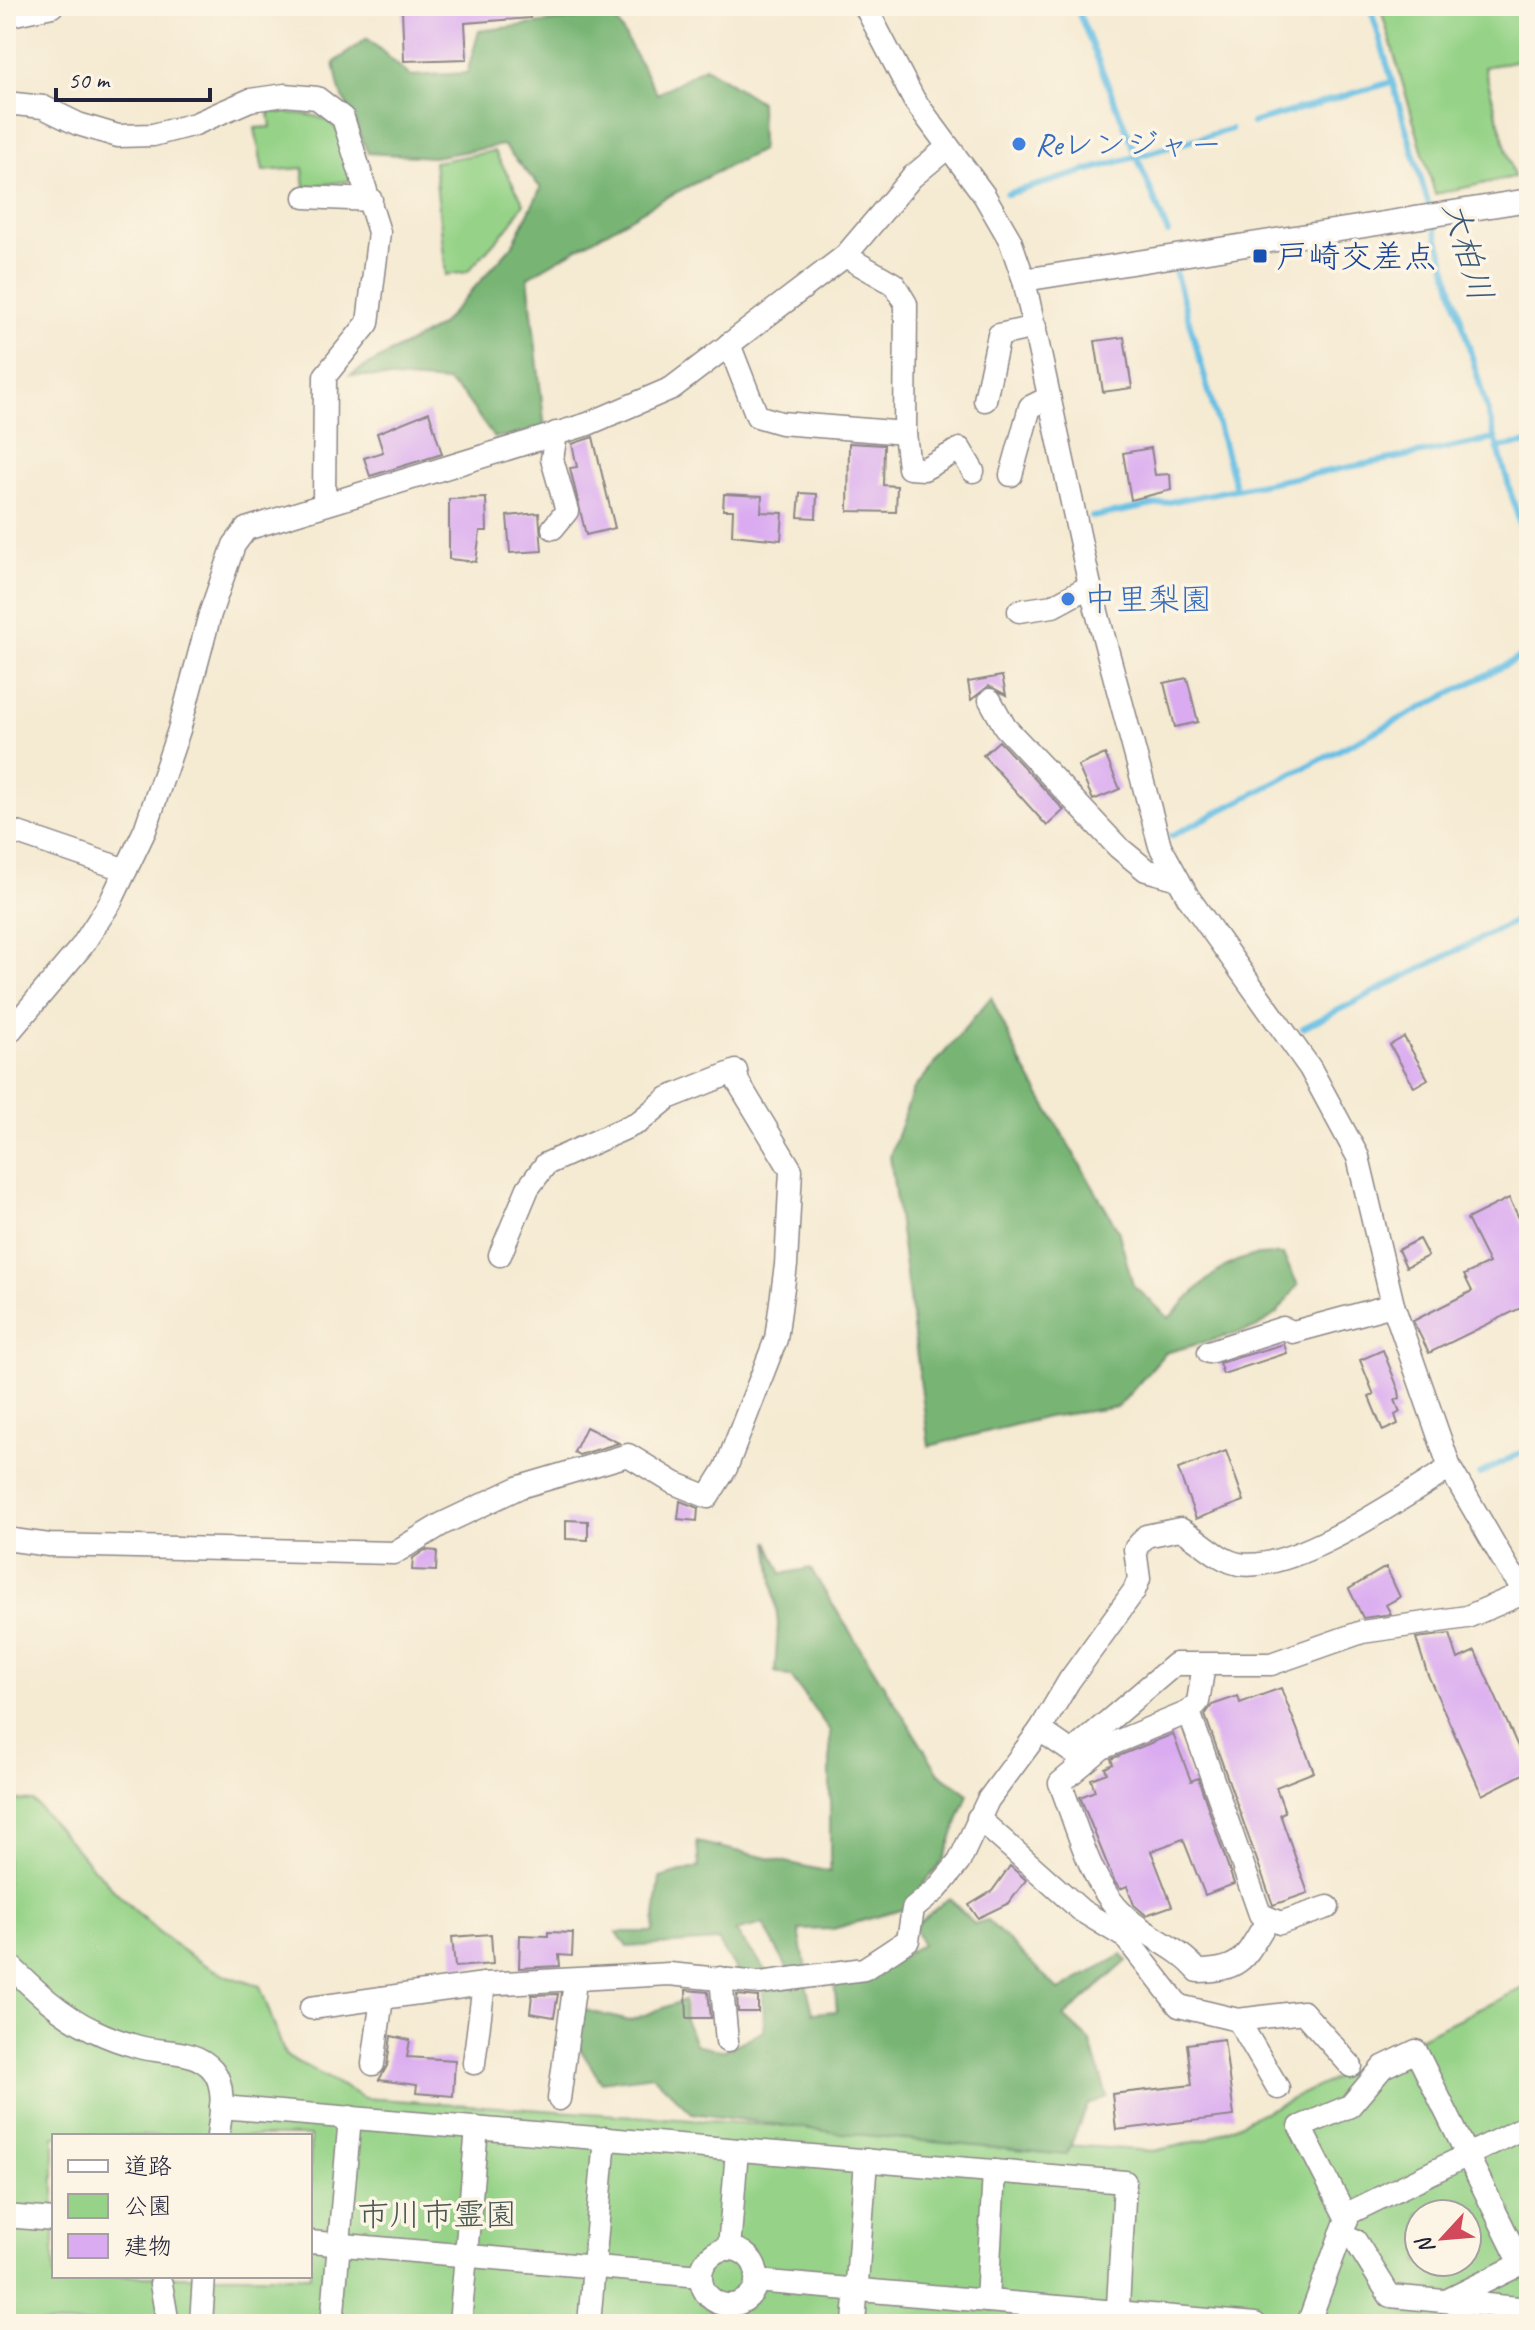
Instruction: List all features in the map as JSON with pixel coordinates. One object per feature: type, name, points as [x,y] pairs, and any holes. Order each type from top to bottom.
[{"type":"street","points":[[6,16],[52,6]]},
{"type":"street","points":[[865,6],[914,100],[984,195],[1010,240],[1024,280],[1035,327],[1090,586],[1147,807],[1160,846],[1178,879],[1329,1100],[1358,1157],[1393,1305],[1450,1468],[1528,1594],[1467,1617],[1362,1632],[1271,1664],[1175,1664],[1072,1752],[1060,1783],[1104,1893],[1122,1914],[1156,1942],[1181,1950],[1198,1971],[1226,1971],[1241,1962],[1269,1918]]},
{"type":"street","points":[[6,103],[43,107],[78,124],[118,136],[153,135],[195,124],[250,100],[285,95],[317,98],[343,118],[379,232],[368,323],[325,376],[324,504]]},
{"type":"street","points":[[6,1036],[82,946],[111,901],[145,830],[179,730],[210,614],[234,545],[246,529],[588,424],[672,388],[845,256],[912,177],[948,147]]},
{"type":"street","points":[[305,197],[371,200]]},
{"type":"street","points":[[1024,280],[1529,200]]},
{"type":"street","points":[[845,256],[894,284],[906,304],[905,433],[909,468],[924,469],[960,449],[973,471]]},
{"type":"street","points":[[985,400],[999,335],[1035,327]]},
{"type":"street","points":[[729,344],[757,416],[781,423],[905,433]]},
{"type":"street","points":[[1011,475],[1030,407],[1048,398]]},
{"type":"street","points":[[553,528],[567,511],[552,459],[556,433]]},
{"type":"street","points":[[1019,611],[1053,606],[1090,586]]},
{"type":"street","points":[[990,700],[1005,727],[1118,847],[1146,870],[1178,879]]},
{"type":"street","points":[[6,829],[126,870]]},
{"type":"street","points":[[6,1539],[49,1545],[394,1553],[442,1524],[520,1487],[628,1455],[640,1459],[674,1483],[708,1497],[726,1468],[776,1339],[786,1265],[791,1170],[738,1082],[736,1071],[668,1098],[639,1122],[546,1164],[528,1188],[500,1255]]},
{"type":"street","points":[[1209,1352],[1283,1328],[1293,1332],[1393,1305]]},
{"type":"street","points":[[311,2008],[484,1984],[575,1982],[669,1974],[760,1983],[864,1969],[904,1945],[913,1909],[937,1889],[959,1862],[978,1818],[1040,1730],[1069,1681],[1134,1591],[1139,1579],[1135,1549],[1146,1536],[1180,1529],[1237,1564],[1267,1564],[1364,1522],[1450,1468]]},
{"type":"street","points":[[1060,1783],[1102,1748],[1189,1712],[1198,1702],[1204,1665]]},
{"type":"street","points":[[1189,1712],[1260,1914],[1280,1923],[1328,1907]]},
{"type":"street","points":[[1040,1730],[1072,1752]]},
{"type":"street","points":[[978,1818],[1082,1911],[1125,1937],[1179,2006],[1238,2020],[1303,2012],[1351,2066]]},
{"type":"street","points":[[6,1962],[49,2003],[93,2030],[140,2047],[181,2053],[202,2061],[218,2078],[221,2107],[218,2134]]},
{"type":"street","points":[[721,1978],[727,2041]]},
{"type":"street","points":[[559,2099],[575,1982]]},
{"type":"street","points":[[474,2063],[484,1984]]},
{"type":"street","points":[[373,2064],[382,1998]]},
{"type":"street","points":[[1238,2020],[1278,2088]]},
{"type":"street","points":[[1445,2302],[1525,2262],[1467,2155],[1416,2051],[1383,2067],[1350,2106],[1300,2127],[1344,2226],[1387,2295],[1445,2302],[1529,2309]]},
{"type":"street","points":[[221,2107],[1125,2182],[1117,2318]]},
{"type":"street","points":[[332,2324],[350,2117]]},
{"type":"street","points":[[1308,2324],[1349,2213],[1529,2125]]},
{"type":"street","points":[[460,2324],[477,2128]]},
{"type":"street","points":[[589,2324],[605,2138]]},
{"type":"street","points":[[729,2249],[737,2150]]},
{"type":"street","points":[[854,2324],[866,2160]]},
{"type":"street","points":[[987,2301],[994,2171]]},
{"type":"street","points":[[6,2216],[52,2220]]},
{"type":"street","points":[[312,2242],[701,2276]]},
{"type":"street","points":[[729,2249],[751,2260],[756,2281],[745,2300],[724,2314],[709,2296],[701,2276],[710,2256],[729,2249]]},
{"type":"street","points":[[201,2324],[204,2278]]},
{"type":"street","points":[[756,2281],[987,2301],[1117,2318],[1255,2324]]},
{"type":"street","points":[[161,2284],[168,2324]]},
{"type":"green space","points":[[1380,6],[1529,6],[1529,58],[1484,67],[1514,177],[1435,194]]},
{"type":"green space","points":[[613,14],[657,94],[705,67],[760,102],[761,150],[665,198],[528,277],[545,429],[494,438],[464,396],[447,382],[350,375],[440,326],[512,246],[541,188],[503,145],[433,157],[368,153],[339,88],[334,63],[367,38],[410,76],[467,73],[479,31]]},
{"type":"green space","points":[[269,112],[309,115],[331,123],[344,143],[357,180],[305,187],[303,168],[263,171],[255,128],[271,127]]},
{"type":"green space","points":[[494,151],[524,203],[511,224],[467,272],[446,275],[434,162]]},
{"type":"green space","points":[[991,997],[1020,1061],[1118,1230],[1133,1285],[1169,1318],[1218,1271],[1247,1257],[1283,1255],[1298,1285],[1277,1313],[1256,1328],[1165,1353],[1118,1407],[1047,1417],[929,1446],[890,1156],[913,1090]]},
{"type":"green space","points":[[768,1541],[782,1574],[810,1568],[939,1773],[968,1794],[944,1859],[904,1909],[833,1929],[799,1930],[806,1970],[790,1973],[763,1924],[735,1931],[767,1971],[739,1975],[718,1941],[627,1947],[617,1932],[653,1932],[660,1878],[699,1867],[697,1842],[830,1872],[830,1731],[791,1677],[775,1672],[778,1624]]},
{"type":"green space","name":"市川市霊園","points":[[6,1800],[33,1801],[119,1895],[168,1940],[219,1972],[260,1986],[285,2055],[364,2098],[1154,2151],[1208,2139],[1529,1985],[1529,2324],[6,2324]]},
{"type":"green space","points":[[949,1898],[974,1924],[987,1920],[1059,1990],[1122,1955],[1127,1961],[1064,2017],[1090,2041],[1107,2096],[1088,2105],[1066,2155],[833,2132],[692,2113],[653,2075],[601,2082],[574,2039],[578,2008],[629,2021],[684,2000],[685,2020],[695,2044],[723,2051],[764,2031],[763,1988],[806,1984],[813,2013],[837,2011],[834,1981],[860,1981],[922,1944],[914,1926]]},
{"type":"building","points":[[530,6],[530,18],[465,23],[467,59],[404,61],[402,10]]},
{"type":"building","points":[[1124,337],[1132,388],[1103,392],[1095,341]]},
{"type":"building","points":[[429,412],[442,454],[370,476],[364,458],[383,452],[377,433]]},
{"type":"building","points":[[593,437],[615,528],[586,535],[570,468],[577,467],[572,444]]},
{"type":"building","points":[[849,443],[884,445],[883,485],[897,486],[896,512],[848,511]]},
{"type":"building","points":[[1151,448],[1155,475],[1170,474],[1171,490],[1131,500],[1123,453]]},
{"type":"building","points":[[800,493],[817,494],[816,518],[798,517]]},
{"type":"building","points":[[724,494],[762,496],[761,512],[783,513],[781,540],[732,535],[733,510],[723,510]]},
{"type":"building","points":[[486,498],[487,531],[480,531],[476,562],[449,559],[449,499]]},
{"type":"building","points":[[539,513],[542,551],[510,553],[507,516]]},
{"type":"building","points":[[1002,676],[1006,695],[989,686],[971,700],[968,682]]},
{"type":"building","points":[[1187,678],[1198,722],[1175,727],[1164,683]]},
{"type":"building","points":[[999,741],[1064,810],[1047,826],[983,755]]},
{"type":"building","points":[[1105,754],[1120,789],[1093,800],[1078,766]]},
{"type":"building","points":[[1404,1037],[1428,1079],[1414,1087],[1390,1045]]},
{"type":"building","points":[[1509,1198],[1529,1238],[1529,1304],[1429,1353],[1413,1321],[1472,1291],[1464,1275],[1489,1263],[1467,1219]]},
{"type":"building","points":[[1419,1239],[1428,1256],[1406,1267],[1398,1250]]},
{"type":"building","points":[[1284,1344],[1287,1353],[1223,1374],[1219,1363]]},
{"type":"building","points":[[1383,1350],[1399,1391],[1400,1398],[1395,1400],[1400,1412],[1395,1415],[1398,1424],[1383,1431],[1369,1397],[1374,1395],[1360,1360]]},
{"type":"building","points":[[586,1427],[619,1443],[579,1455],[574,1452]]},
{"type":"building","points":[[1226,1451],[1244,1501],[1196,1519],[1178,1469]]},
{"type":"building","points":[[680,1501],[698,1508],[697,1521],[678,1519]]},
{"type":"building","points":[[566,1520],[588,1521],[588,1540],[566,1539]]},
{"type":"building","points":[[425,1550],[437,1551],[436,1571],[412,1570],[413,1558]]},
{"type":"building","points":[[1386,1567],[1400,1597],[1386,1605],[1391,1614],[1363,1618],[1349,1589]]},
{"type":"building","points":[[1450,1634],[1458,1659],[1475,1651],[1529,1771],[1482,1795],[1427,1673],[1416,1638]]},
{"type":"building","points":[[1281,1688],[1314,1772],[1276,1787],[1285,1812],[1280,1814],[1308,1893],[1273,1905],[1205,1715],[1212,1705],[1238,1696],[1240,1703]]},
{"type":"building","points":[[1173,1734],[1191,1781],[1198,1778],[1234,1884],[1205,1895],[1183,1839],[1151,1851],[1172,1906],[1146,1915],[1134,1905],[1127,1886],[1120,1889],[1114,1881],[1080,1797],[1095,1791],[1091,1779],[1107,1773],[1105,1768],[1113,1764],[1111,1759]]},
{"type":"building","points":[[1010,1866],[1026,1880],[1009,1903],[978,1918],[969,1905],[992,1891]]},
{"type":"building","points":[[548,1932],[573,1933],[572,1956],[559,1955],[560,1966],[519,1968],[520,1935],[548,1936]]},
{"type":"building","points":[[491,1934],[493,1964],[455,1967],[452,1937]]},
{"type":"building","points":[[686,1990],[708,1992],[711,2018],[687,2018]]},
{"type":"building","points":[[558,1994],[554,2017],[530,2013],[532,1995]]},
{"type":"building","points":[[737,1995],[758,1997],[758,2012],[738,2012]]},
{"type":"building","points":[[391,2036],[410,2040],[407,2057],[455,2060],[453,2096],[416,2093],[417,2085],[379,2080],[387,2066]]},
{"type":"building","points":[[1224,2039],[1234,2116],[1116,2130],[1112,2094],[1192,2085],[1187,2044]]},
{"type":"waterway","points":[[1076,6],[1168,233]]},
{"type":"waterway","name":"大柏川","points":[[1370,6],[1430,210]]},
{"type":"waterway","points":[[1252,123],[1392,82]]},
{"type":"waterway","points":[[1007,194],[1231,129]]},
{"type":"waterway","name":"大柏川","points":[[1433,221],[1529,556]]},
{"type":"waterway","points":[[1175,271],[1236,489]]},
{"type":"waterway","points":[[1092,517],[1494,439]]},
{"type":"waterway","points":[[1497,448],[1529,443]]},
{"type":"waterway","points":[[1171,836],[1529,653]]},
{"type":"waterway","points":[[1303,1028],[1529,914]]},
{"type":"waterway","points":[[1479,1474],[1529,1449]]},
{"type":"place","name":"Reレンジャー","points":[[1019,144]]},
{"type":"place","name":"戸崎交差点","points":[[1260,256]]},
{"type":"place","name":"中里梨園","points":[[1068,599]]}]
